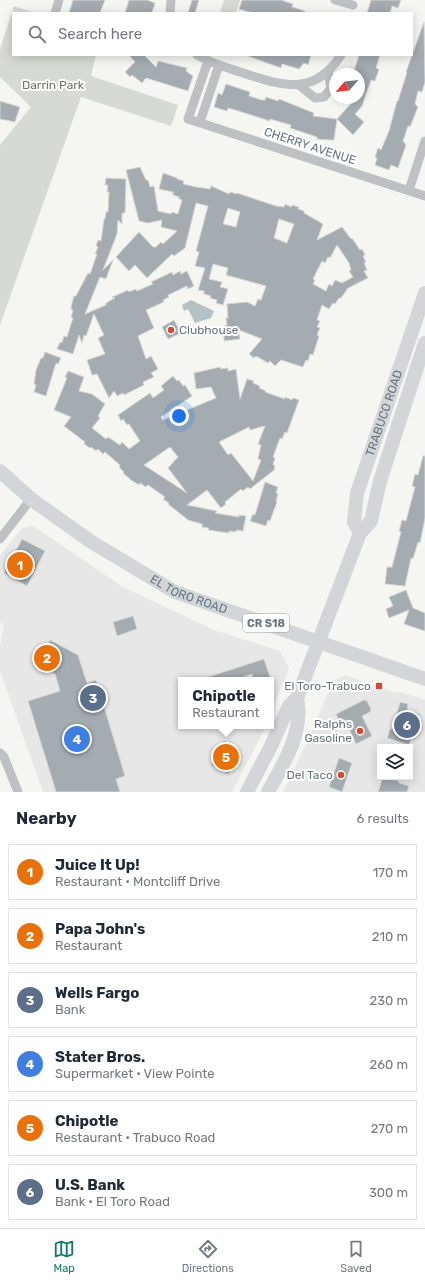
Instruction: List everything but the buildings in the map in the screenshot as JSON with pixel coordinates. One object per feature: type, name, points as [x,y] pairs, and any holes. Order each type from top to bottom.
[{"type":"main road","name":"TRABUCO ROAD","points":[[360,533],[354,522],[357,493],[425,293]]},
{"type":"main road","name":"TRABUCO ROAD","points":[[247,792],[270,748],[289,706],[297,698],[360,533],[371,521],[380,481],[425,343]]},
{"type":"main road","name":"EL TORO ROAD","points":[[0,471],[32,499],[90,541],[175,592],[425,679]]},
{"type":"main road","name":"TRABUCO ROAD","points":[[268,792],[290,750],[296,731],[299,710],[297,698]]},
{"type":"street","points":[[56,12],[60,0]]},
{"type":"street","points":[[170,12],[171,0]]},
{"type":"street","points":[[335,0],[353,6]]},
{"type":"street","points":[[198,56],[219,65],[267,81],[299,85],[314,81],[328,71],[340,56]]},
{"type":"street","name":"CHERRY AVENUE","points":[[208,61],[188,119],[425,196]]},
{"type":"street","points":[[200,122],[219,65]]},
{"type":"street","points":[[299,85],[315,98],[324,97],[328,95],[330,88],[328,71]]},
{"type":"street","points":[[409,190],[425,141]]},
{"type":"street","points":[[0,539],[32,499]]},
{"type":"street","points":[[0,753],[4,757],[18,792]]},
{"type":"shaded area","points":[[191,300],[214,311],[211,318],[195,323],[188,309],[184,311],[182,305]]},
{"type":"shaded area","points":[[33,526],[123,587],[214,630],[280,651],[289,668],[274,706],[274,677],[178,677],[178,729],[264,729],[232,792],[43,792],[0,671],[0,646],[4,625],[0,622],[0,555],[22,528]]},
{"type":"shaded area","points":[[345,675],[386,690],[404,693],[425,700],[425,792],[283,792],[313,729],[332,682]]},
{"type":"green space","points":[[224,0],[240,0],[236,12],[220,12]]},
{"type":"green space","name":"Darrin Park","points":[[14,6],[32,12],[12,12]]},
{"type":"green space","name":"Darrin Park","points":[[12,12],[12,56],[96,56],[91,76],[178,105],[171,126],[81,97],[0,325],[0,145],[31,107],[0,77],[0,49]]},
{"type":"place","name":"Clubhouse","points":[[171,330]]},
{"type":"place","name":"Juice It Up!","points":[[20,565]]},
{"type":"place","name":"Papa John's","points":[[47,658]]},
{"type":"place","name":"El Toro-Trabuco","points":[[379,686]]},
{"type":"place","name":"Wells Fargo","points":[[93,698]]},
{"type":"place","name":"U.S. Bank","points":[[407,725]]},
{"type":"place","name":"Ralphs Gasoline","points":[[360,731]]},
{"type":"place","name":"Stater Bros.","points":[[77,739]]},
{"type":"place","name":"Chipotle","points":[[226,757]]},
{"type":"place","name":"Del Taco","points":[[341,775]]}]
